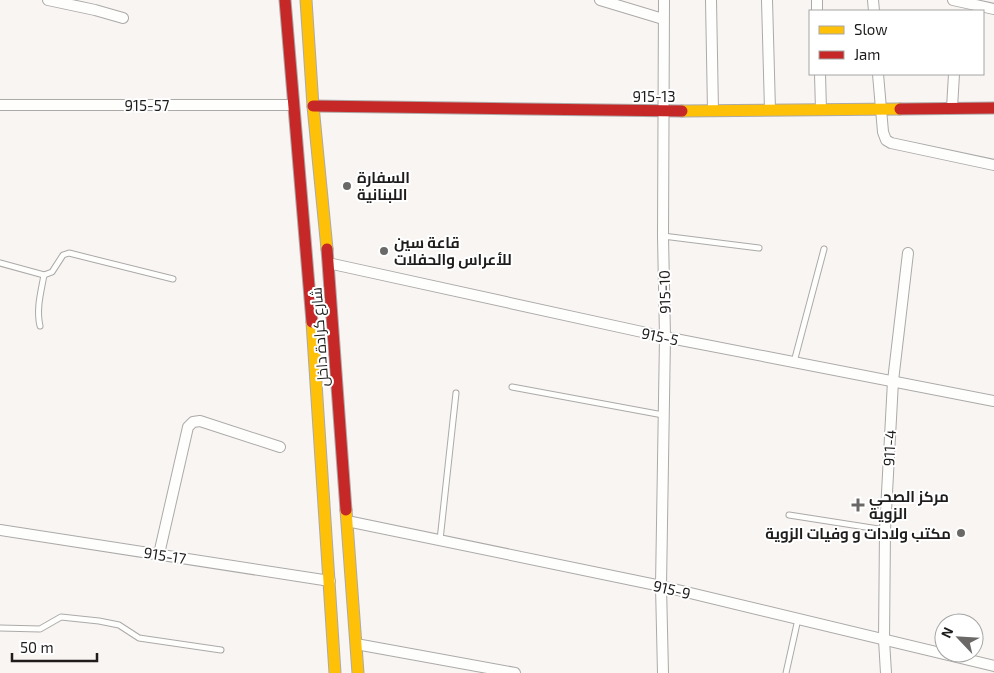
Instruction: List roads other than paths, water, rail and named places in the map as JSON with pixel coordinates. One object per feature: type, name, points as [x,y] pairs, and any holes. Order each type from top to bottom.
[{"type":"main road","name":"شارع كرادة داخل","points":[[285,0],[309,273],[335,673]]},
{"type":"main road","name":"شارع كرادة داخل","points":[[306,0],[313,106],[329,267],[358,673]]},
{"type":"main road","name":"915-13","points":[[313,106],[663,112],[994,108]]},
{"type":"main road","points":[[309,273],[329,267]]},
{"type":"main road","points":[[327,535],[348,534]]},
{"type":"street","points":[[48,0],[123,18]]},
{"type":"street","points":[[600,0],[664,19]]},
{"type":"street","name":"915-10","points":[[663,673],[661,586],[666,337],[663,236],[664,0]]},
{"type":"street","points":[[711,0],[713,111]]},
{"type":"street","points":[[767,0],[770,110]]},
{"type":"street","points":[[956,4],[994,8]]},
{"type":"street","points":[[820,75],[821,110]]},
{"type":"street","points":[[878,75],[882,132],[886,140],[891,143],[994,165]]},
{"type":"street","points":[[952,108],[954,75]]},
{"type":"street","name":"915-57","points":[[0,105],[294,105]]},
{"type":"street","name":"911-4","points":[[886,673],[884,640],[885,530],[893,381],[908,254]]},
{"type":"street","name":"915-5","points":[[329,267],[666,337],[994,401]]},
{"type":"street","points":[[160,554],[188,427],[193,422],[200,421],[280,447]]},
{"type":"street","name":"915-9","points":[[347,521],[661,586],[994,666]]},
{"type":"street","name":"915-17","points":[[0,530],[330,581]]},
{"type":"street","points":[[356,644],[515,673]]},
{"type":"lane","points":[[663,236],[759,248]]},
{"type":"lane","points":[[794,362],[824,249]]},
{"type":"lane","points":[[0,263],[44,275],[52,272],[64,255],[69,253],[173,279]]},
{"type":"lane","points":[[40,326],[37,316],[44,275]]},
{"type":"lane","points":[[512,387],[663,415]]},
{"type":"lane","points":[[440,541],[456,392]]},
{"type":"lane","points":[[789,515],[885,530]]},
{"type":"lane","points":[[0,628],[40,629],[61,617],[119,625],[139,638],[221,650]]},
{"type":"lane","points":[[786,673],[798,620]]},
{"type":"place","name":"السفارة اللبنانية","points":[[347,186]]},
{"type":"place","name":"قاعة سين للأعراس والحفلات","points":[[384,251]]},
{"type":"place","name":"مركز الصحي الزوية","points":[[858,505]]},
{"type":"place","name":"مكتب ولادات و وفيات الزوية","points":[[961,533]]}]
